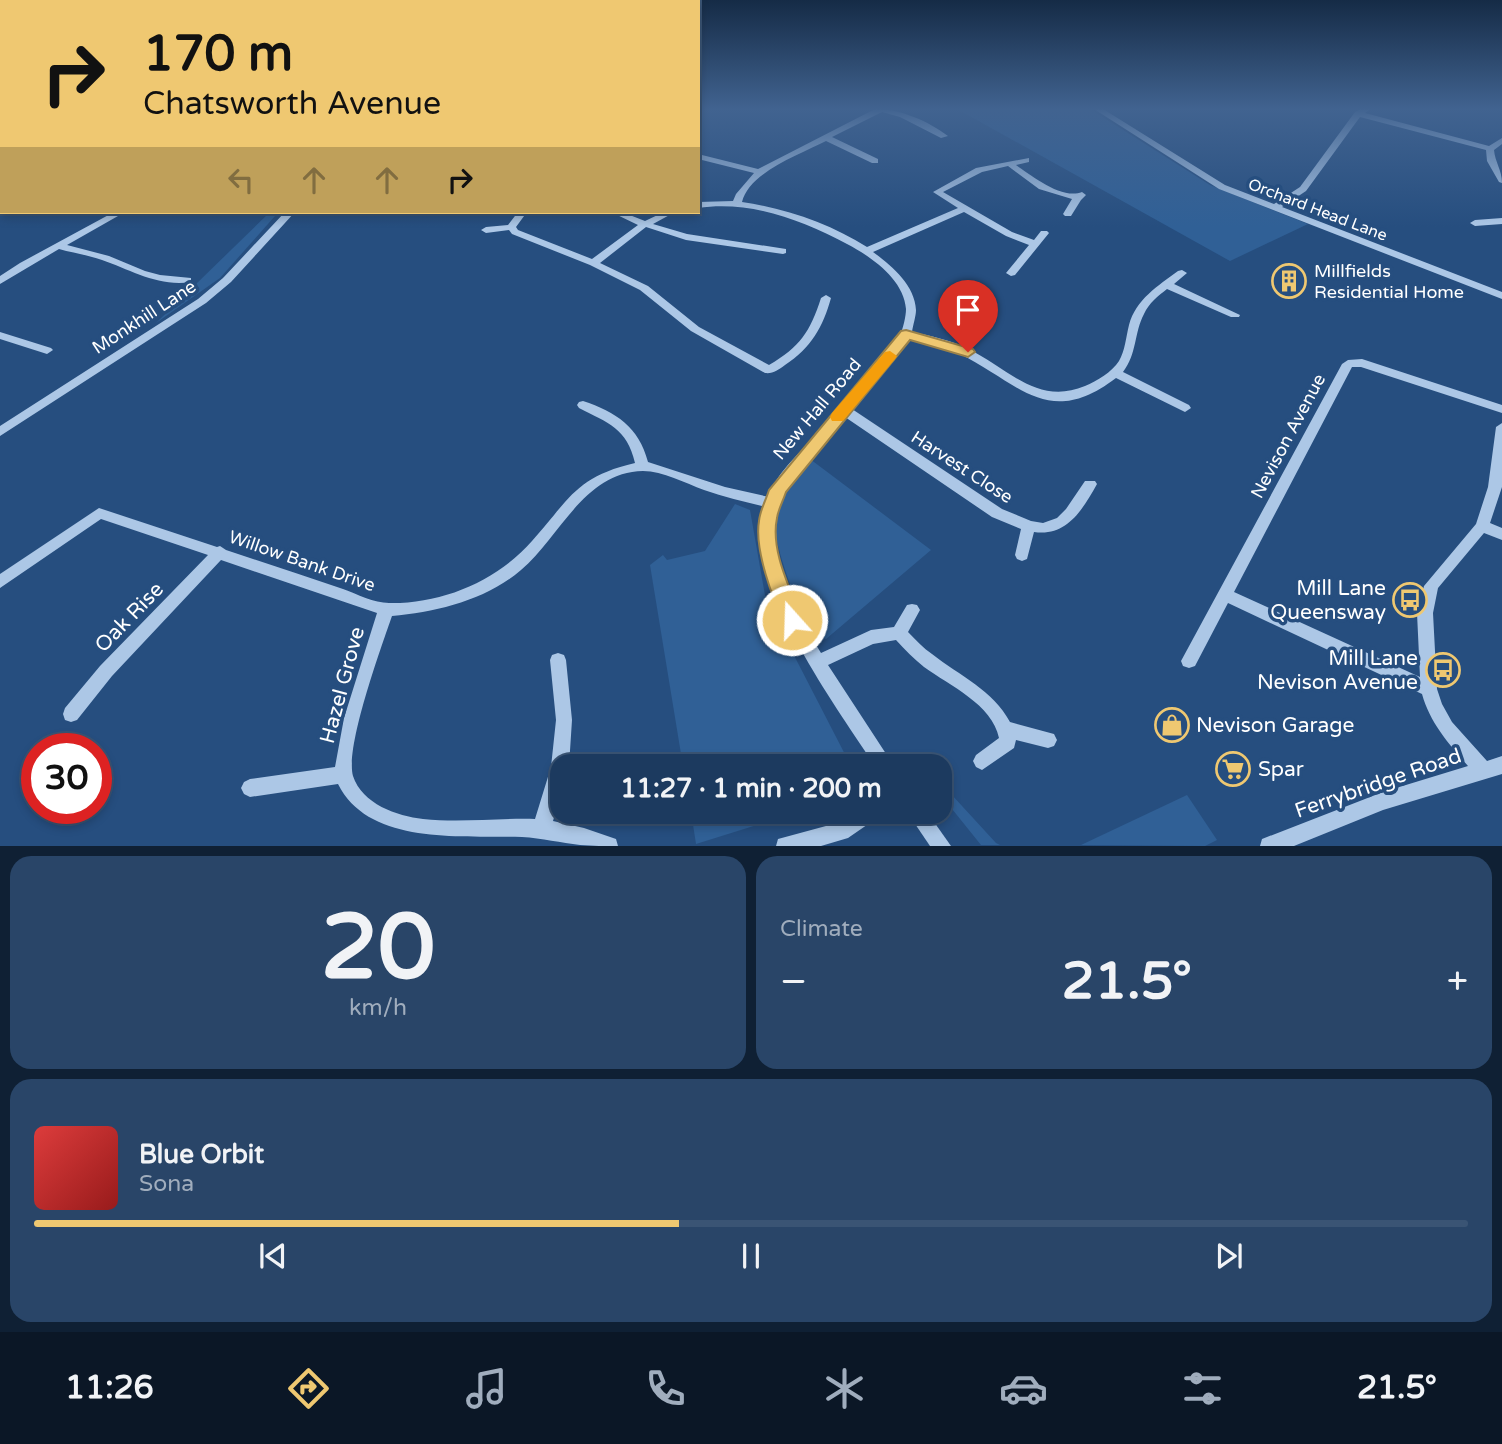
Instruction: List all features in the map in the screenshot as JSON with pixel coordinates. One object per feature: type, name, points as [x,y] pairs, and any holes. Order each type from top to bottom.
[{"type":"street","points":[[737,204],[739,196],[759,172],[806,148]]},
{"type":"street","points":[[851,148],[875,161]]},
{"type":"street","name":"Orchard Head Lane","points":[[1159,148],[1203,177],[1239,195],[1502,296]]},
{"type":"street","points":[[1275,208],[1303,190],[1333,148]]},
{"type":"street","points":[[863,154],[876,149]]},
{"type":"street","points":[[1490,149],[1491,161],[1502,180]]},
{"type":"street","points":[[700,157],[759,172]]},
{"type":"street","points":[[1026,160],[979,170],[938,190],[938,194],[1009,234],[1034,243]]},
{"type":"street","points":[[1009,163],[1042,187],[1080,196],[1068,214]]},
{"type":"street","points":[[700,205],[737,204],[793,219],[867,251],[893,271],[908,289],[913,320],[906,334],[968,352],[1004,378],[1035,394],[1071,396],[1082,393],[1122,366],[1139,313],[1149,298],[1182,273]]},
{"type":"street","points":[[867,251],[963,209]]},
{"type":"street","points":[[0,281],[116,214]]},
{"type":"street","name":"Monkhill Lane","points":[[0,432],[202,301],[228,280],[288,214]]},
{"type":"street","points":[[486,230],[511,227],[521,214]]},
{"type":"street","points":[[620,214],[686,237],[783,251]]},
{"type":"street","points":[[593,263],[645,224],[667,214]]},
{"type":"street","points":[[1475,223],[1502,221]]},
{"type":"street","points":[[511,227],[522,237],[593,263],[644,288],[695,329],[769,370],[808,344],[820,323],[826,298]]},
{"type":"street","points":[[1011,273],[1044,233]]},
{"type":"street","points":[[59,246],[106,258],[160,278],[187,279]]},
{"type":"street","points":[[1167,285],[1236,315]]},
{"type":"street","name":"New Hall Road","points":[[877,754],[792,620],[773,565],[767,532],[772,503],[790,473],[906,334]]},
{"type":"street","points":[[0,335],[47,350]]},
{"type":"street","name":"Nevison Avenue","points":[[1189,662],[1348,364],[1362,363],[1502,409]]},
{"type":"street","points":[[1114,372],[1185,408]]},
{"type":"street","points":[[583,405],[626,428],[638,444],[642,466],[723,492],[772,503]]},
{"type":"street","name":"Harvest Close","points":[[844,410],[997,513],[1029,526],[1061,525],[1071,516],[1090,484]]},
{"type":"street","points":[[1493,768],[1446,728],[1434,707],[1429,689],[1425,613],[1431,586],[1482,526],[1495,487],[1502,427]]},
{"type":"street","name":"Willow Bank Drive","points":[[0,582],[47,552],[99,513],[386,610],[425,608],[485,587],[533,551],[580,492],[596,479],[642,466]]},
{"type":"street","points":[[1023,555],[1029,526]]},
{"type":"street","points":[[1482,526],[1502,534]]},
{"type":"street","name":"Oak Rise","points":[[71,714],[106,671],[220,552]]},
{"type":"street","points":[[1225,595],[1429,689]]},
{"type":"street","name":"Hazel Grove","points":[[344,774],[347,740],[386,610]]},
{"type":"street","points":[[899,633],[912,610]]},
{"type":"street","points":[[818,662],[871,637],[899,633]]},
{"type":"street","points":[[899,633],[928,661],[971,687],[1007,729],[1048,740]]},
{"type":"street","points":[[541,829],[561,767],[564,720],[558,660]]},
{"type":"street","points":[[982,761],[1008,742],[1007,729]]},
{"type":"street","name":"Ferrybridge Road","points":[[1269,845],[1383,802],[1493,768]]},
{"type":"street","points":[[250,788],[344,774],[354,795],[367,811],[386,823],[407,830],[541,829],[609,845]]},
{"type":"street","points":[[785,845],[841,831],[852,824]]},
{"type":"street","points":[[925,824],[942,845]]},
{"type":"shaded area","points":[[1028,148],[1152,148],[1210,185],[1308,224],[1230,261]]},
{"type":"shaded area","points":[[268,214],[275,216],[220,278],[156,323]]},
{"type":"shaded area","points":[[810,459],[931,550],[826,639],[813,633],[804,623],[781,556],[775,529],[777,511],[784,494]]},
{"type":"shaded area","points":[[735,504],[750,510],[766,601],[845,754],[681,754],[650,565],[663,555],[667,560],[705,551]]},
{"type":"shaded area","points":[[952,795],[1000,845],[981,845],[952,809]]},
{"type":"shaded area","points":[[1187,795],[1217,840],[1205,846],[1081,845]]},
{"type":"shaded area","points":[[693,824],[760,824],[696,844]]},
{"type":"slow traffic","points":[[838,417],[890,356]]},
{"type":"place","name":"Millfields Residential Home","points":[[1289,281]]},
{"type":"place","name":"Mill Lane Queensway","points":[[1410,600]]},
{"type":"place","name":"Mill Lane Nevison Avenue","points":[[1443,670]]},
{"type":"place","name":"Nevison Garage","points":[[1172,725]]},
{"type":"place","name":"Spar","points":[[1233,769]]},
{"type":"route","points":[[792,620],[773,565],[767,532],[768,518],[778,490],[906,334],[968,352]]}]
